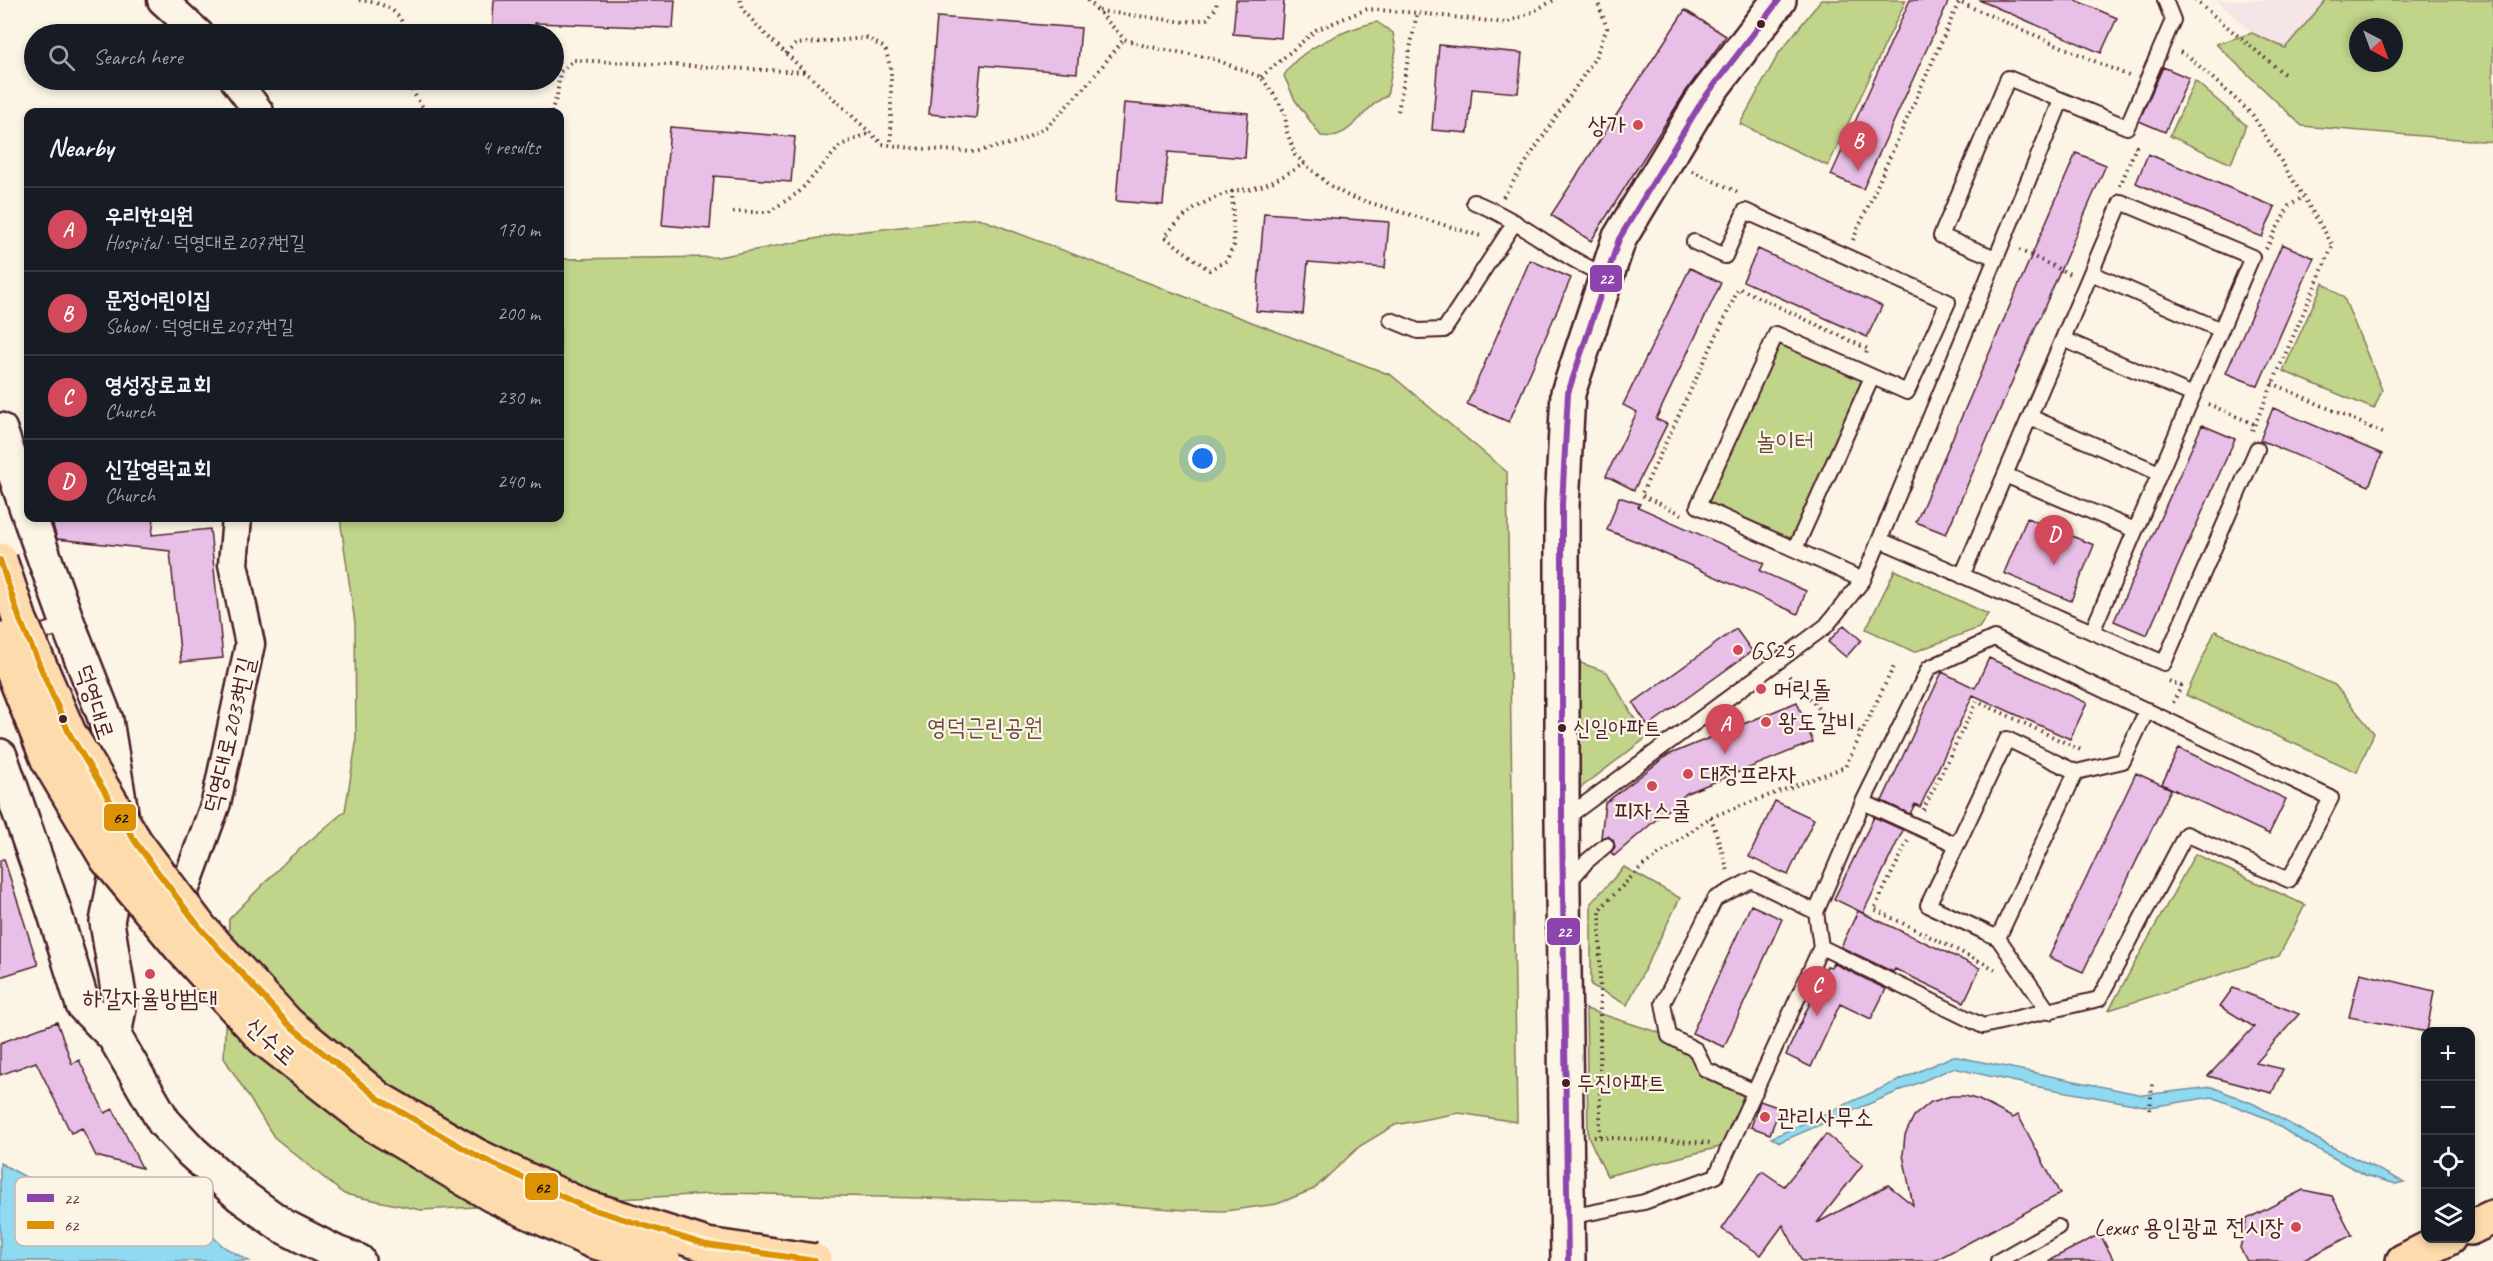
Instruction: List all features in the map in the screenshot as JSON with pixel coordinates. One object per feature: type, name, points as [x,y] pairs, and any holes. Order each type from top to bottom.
[{"type":"main road","name":"신수로","points":[[0,560],[20,620],[69,733],[136,843],[200,928],[288,1024],[379,1099],[477,1156],[582,1206],[707,1245],[815,1261]]},
{"type":"main road","name":"신수로","points":[[0,639],[48,759],[107,859],[181,948],[263,1038],[374,1125],[492,1195],[592,1240],[664,1261]]},
{"type":"main road","points":[[2475,1226],[2493,1217]]},
{"type":"main road","points":[[2403,1261],[2441,1243]]},
{"type":"street","points":[[162,0],[188,24]]},
{"type":"street","points":[[1568,1261],[1562,820],[1562,505],[1568,393],[1619,239],[1702,101],[1779,0]]},
{"type":"street","points":[[242,90],[256,108]]},
{"type":"street","points":[[0,430],[24,500]]},
{"type":"street","name":"덕영대로","points":[[31,522],[106,720],[124,831],[107,922],[120,1002],[114,1036]]},
{"type":"street","name":"덕영대로2033번길","points":[[170,948],[184,888],[216,803],[250,644],[233,564],[237,522]]},
{"type":"street","points":[[0,756],[54,911],[83,1005],[114,1036],[164,1122],[192,1152],[240,1195],[283,1226],[336,1253],[358,1261]]},
{"type":"lane","points":[[1995,258],[1941,236],[2008,78],[2127,127],[2173,20],[2165,0]]},
{"type":"lane","points":[[1562,820],[1826,626],[1863,580],[2061,101]]},
{"type":"lane","points":[[1474,202],[1494,210],[1589,269],[1607,276]]},
{"type":"lane","points":[[1962,576],[2121,202],[2252,257],[2221,330],[2197,398],[2160,473],[2092,632]]},
{"type":"lane","points":[[1694,242],[1725,256],[1745,211],[1948,302],[1907,392],[1776,334],[1698,506],[1863,580]]},
{"type":"lane","points":[[1391,320],[1418,331],[1444,330],[1515,222]]},
{"type":"lane","points":[[2091,273],[2221,330]]},
{"type":"lane","points":[[2063,339],[2197,398]]},
{"type":"lane","points":[[1794,549],[1872,377]]},
{"type":"lane","points":[[2030,417],[2160,473]]},
{"type":"lane","points":[[1880,540],[2164,663],[2257,449]]},
{"type":"lane","points":[[2005,475],[2135,530]]},
{"type":"lane","points":[[0,645],[68,624]]},
{"type":"lane","points":[[1569,1217],[1644,1202],[1716,1176],[1821,947],[1816,912],[1863,802],[1929,668],[1994,638],[2331,798],[2289,880],[2186,834],[2099,999],[1983,1026],[1821,947]]},
{"type":"lane","points":[[2049,1012],[1998,938],[1928,905],[2007,739],[2076,772],[2123,761],[2147,710]]},
{"type":"lane","points":[[1998,938],[2076,772]]},
{"type":"lane","points":[[1863,802],[1957,845]]},
{"type":"lane","points":[[1563,889],[1586,862],[1606,845]]},
{"type":"lane","points":[[1755,1092],[1705,1069],[1696,1050],[1669,1036],[1663,1003],[1715,899],[1751,880],[1816,912]]},
{"type":"lane","points":[[1998,1261],[2058,1227]]},
{"type":"path","points":[[358,0],[375,2],[391,10],[403,24]]},
{"type":"path","points":[[740,0],[744,11],[786,54],[882,144],[891,145],[975,152],[1017,142],[1048,126],[1092,79],[1124,39]]},
{"type":"path","points":[[1088,0],[1124,39],[1145,46],[1211,58],[1261,77],[1285,113],[1287,132],[1295,155],[1329,185],[1348,196],[1452,226],[1501,243]]},
{"type":"path","points":[[1097,11],[1185,22],[1207,19],[1216,8],[1217,0]]},
{"type":"path","points":[[1261,77],[1316,30],[1367,9],[1506,23],[1554,0]]},
{"type":"path","points":[[1494,210],[1595,58],[1607,28],[1597,0]]},
{"type":"path","points":[[2195,0],[2284,74]]},
{"type":"path","points":[[1852,243],[1959,2],[2146,83]]},
{"type":"path","points":[[1398,111],[1417,13]]},
{"type":"path","points":[[786,54],[796,44],[867,38],[885,48],[891,69],[891,145]]},
{"type":"path","points":[[2163,43],[2188,56],[2252,114],[2332,245],[2250,434]]},
{"type":"path","points":[[564,69],[574,60],[806,72]]},
{"type":"path","points":[[412,90],[423,108]]},
{"type":"path","points":[[552,108],[558,90]]},
{"type":"path","points":[[733,212],[769,212],[799,192],[841,145],[870,133]]},
{"type":"path","points":[[2120,185],[2136,147],[2126,142]]},
{"type":"path","points":[[1232,191],[1234,244],[1226,261],[1209,270],[1165,237],[1178,220],[1202,203],[1232,191],[1257,187],[1278,179],[1305,163]]},
{"type":"path","points":[[2267,248],[2289,206],[2303,197]]},
{"type":"path","points":[[2021,238],[2016,249],[2073,275]]},
{"type":"path","points":[[1683,514],[1641,495],[1738,288],[1868,349]]},
{"type":"path","points":[[2272,383],[2383,433]]},
{"type":"path","points":[[2197,398],[2254,424]]},
{"type":"path","points":[[1600,1136],[1600,909],[1640,868],[1711,817],[1845,767],[1894,666]]},
{"type":"path","points":[[1782,669],[1826,716],[1862,733]]},
{"type":"path","points":[[2160,677],[2181,686]]},
{"type":"path","points":[[1711,817],[1734,889]]},
{"type":"path","points":[[2150,1110],[2152,1084]]},
{"type":"path","points":[[1590,1137],[1731,1144]]},
{"type":"shaded area","points":[[2216,0],[2326,0],[2285,48],[2252,33]]},
{"type":"green space","points":[[1821,0],[1906,0],[1828,166],[1740,124],[1779,53]]},
{"type":"green space","points":[[2326,0],[2493,0],[2493,142],[2302,126],[2216,44],[2252,33],[2285,48]]},
{"type":"green space","points":[[1377,22],[1393,33],[1396,50],[1387,96],[1341,133],[1321,136],[1295,100],[1284,76],[1300,57],[1325,41],[1352,29]]},
{"type":"green space","points":[[2195,81],[2246,125],[2231,164],[2170,136]]},
{"type":"green space","name":"영덕근린공원","points":[[978,218],[1391,375],[1507,472],[1517,1122],[1459,1113],[1395,1125],[1360,1146],[1314,1189],[1277,1204],[1225,1211],[1075,1202],[728,1193],[421,1210],[344,1194],[274,1137],[224,1058],[229,919],[288,859],[345,811],[356,744],[355,623],[341,522],[564,522],[564,259],[718,257],[840,234]]},
{"type":"green space","points":[[2323,283],[2344,298],[2382,390],[2374,409],[2283,371]]},
{"type":"green space","name":"놀이터","points":[[1776,334],[1872,377],[1795,549],[1698,506]]},
{"type":"green space","points":[[1895,570],[1988,614],[1979,628],[1914,652],[1866,629]]},
{"type":"green space","points":[[2215,631],[2335,685],[2374,733],[2357,772],[2186,695]]},
{"type":"green space","points":[[1575,661],[1607,672],[1646,738],[1574,793]]},
{"type":"green space","points":[[2195,854],[2305,905],[2279,956],[2109,1010]]},
{"type":"green space","points":[[1624,867],[1680,898],[1627,1005],[1591,985],[1591,903]]},
{"type":"green space","points":[[1586,1009],[1669,1036],[1696,1050],[1705,1069],[1755,1092],[1731,1144],[1607,1176],[1588,1136]]},
{"type":"water","points":[[1953,1056],[2143,1095],[2212,1087],[2254,1104],[2328,1145],[2404,1182],[2396,1184],[2365,1175],[2297,1138],[2266,1118],[2212,1097],[2150,1107],[2039,1087],[1953,1068],[1780,1142],[1771,1138]]},
{"type":"water","points":[[0,1163],[26,1177],[15,1177],[15,1246],[213,1246],[213,1237],[224,1247],[249,1261],[0,1261]]},
{"type":"building","points":[[494,0],[675,0],[673,28],[535,23],[493,24]]},
{"type":"building","points":[[1236,0],[1284,0],[1281,38],[1233,34]]},
{"type":"building","points":[[1910,0],[1949,0],[1863,189],[1831,175]]},
{"type":"building","points":[[1979,0],[2075,0],[2117,18],[2101,53]]},
{"type":"building","name":"상가","points":[[1685,10],[1726,36],[1686,91],[1591,241],[1551,215]]},
{"type":"building","points":[[937,17],[1081,28],[1077,73],[981,65],[976,118],[929,114]]},
{"type":"building","points":[[1439,45],[1522,53],[1518,93],[1472,89],[1468,133],[1432,130]]},
{"type":"building","points":[[2163,67],[2189,78],[2165,132],[2139,121]]},
{"type":"building","points":[[1124,103],[1248,113],[1245,158],[1168,152],[1163,205],[1116,201]]},
{"type":"building","points":[[670,127],[795,137],[791,182],[714,176],[710,229],[662,225]]},
{"type":"building","points":[[2076,153],[2106,165],[1946,534],[1916,522]]},
{"type":"building","points":[[2148,154],[2275,207],[2262,237],[2136,183]]},
{"type":"building","points":[[1264,213],[1389,222],[1385,268],[1308,262],[1303,314],[1256,311]]},
{"type":"building","points":[[2282,244],[2314,258],[2258,386],[2226,373]]},
{"type":"building","points":[[1758,249],[1882,306],[1867,337],[1743,281]]},
{"type":"building","points":[[1530,260],[1571,278],[1509,422],[1467,404]]},
{"type":"building","points":[[1690,268],[1721,283],[1656,419],[1667,424],[1634,490],[1606,476],[1637,412],[1623,405]]},
{"type":"building","points":[[2273,408],[2382,454],[2369,486],[2260,440]]},
{"type":"building","points":[[2202,425],[2235,439],[2147,635],[2114,621]]},
{"type":"building","points":[[1619,497],[1640,504],[1638,507],[1764,563],[1760,571],[1806,591],[1798,614],[1607,530]]},
{"type":"building","points":[[2027,518],[2094,545],[2071,601],[2004,573]]},
{"type":"building","points":[[52,522],[154,522],[152,535],[210,529],[223,658],[181,662],[170,551],[57,539]]},
{"type":"building","points":[[1844,625],[1861,640],[1846,657],[1828,642]]},
{"type":"building","points":[[1736,629],[1752,651],[1648,726],[1633,703]]},
{"type":"building","points":[[1989,658],[2087,703],[2070,739],[1973,695],[1920,807],[1915,804],[1910,814],[1882,801],[1942,672],[1975,688]]},
{"type":"building","name":"대정프라자","points":[[1797,702],[1813,742],[1687,793],[1614,856],[1611,852],[1615,847],[1613,840],[1608,836],[1601,838],[1605,803],[1668,755]]},
{"type":"building","points":[[2179,748],[2286,799],[2269,834],[2162,784]]},
{"type":"building","points":[[2136,773],[2171,789],[2083,972],[2049,957]]},
{"type":"building","points":[[1775,801],[1814,819],[1788,875],[1749,857]]},
{"type":"building","points":[[1874,817],[1903,830],[1863,913],[1834,899]]},
{"type":"building","points":[[4,859],[38,965],[0,977],[0,860]]},
{"type":"building","points":[[1751,905],[1782,919],[1724,1047],[1692,1033]]},
{"type":"building","points":[[1858,911],[1980,968],[1964,1002],[1895,969],[1893,972],[1841,947]]},
{"type":"building","points":[[1833,963],[1886,989],[1871,1019],[1840,1004],[1811,1067],[1786,1055],[1827,966],[1831,967]]},
{"type":"building","points":[[2360,973],[2434,991],[2428,1027],[2421,1027],[2421,1031],[2349,1017]]},
{"type":"building","points":[[2233,988],[2299,1014],[2256,1063],[2283,1069],[2272,1093],[2208,1076],[2254,1027],[2220,1006]]},
{"type":"building","points":[[57,1022],[72,1064],[79,1060],[105,1113],[113,1109],[142,1168],[96,1156],[82,1128],[71,1133],[36,1062],[0,1075],[0,1043]]},
{"type":"building","points":[[1951,1096],[1965,1096],[1979,1100],[2013,1118],[2018,1115],[2060,1194],[1934,1261],[1802,1261],[1783,1225],[1761,1255],[1722,1229],[1762,1171],[1784,1186],[1826,1134],[1863,1164],[1817,1223],[1888,1185],[1913,1205],[1903,1155],[1905,1135],[1914,1116],[1931,1102]]},
{"type":"building","name":"관리사무소","points":[[1760,1101],[1780,1108],[1770,1134],[1751,1127]]},
{"type":"building","name":"Lexus 용인광교 전시장","points":[[2303,1190],[2332,1196],[2352,1235],[2302,1261],[2247,1261],[2240,1248],[2247,1219]]},
{"type":"building","points":[[2100,1234],[2114,1261],[2048,1261]]},
{"type":"transit line","name":"22","points":[[1568,1261],[1562,821],[1562,505],[1568,393],[1619,239],[1702,101],[1779,0]]},
{"type":"transit line","name":"62","points":[[0,560],[20,620],[69,733],[136,843],[200,928],[288,1024],[379,1099],[477,1156],[582,1206],[707,1245],[815,1261]]},
{"type":"place","name":"상가","points":[[1638,125]]},
{"type":"place","name":"문정어린이집","points":[[1858,171]]},
{"type":"place","name":"신갈영락교회","points":[[2054,565]]},
{"type":"place","name":"GS25","points":[[1738,650]]},
{"type":"place","name":"머릿돌","points":[[1761,689]]},
{"type":"place","name":"왕도갈비","points":[[1766,722]]},
{"type":"place","name":"신일아파트","points":[[1562,728]]},
{"type":"place","name":"우리한의원","points":[[1725,754]]},
{"type":"place","name":"대정프라자","points":[[1688,774]]},
{"type":"place","name":"피자스쿨","points":[[1652,786]]},
{"type":"place","name":"하갈자율방범대","points":[[150,974]]},
{"type":"place","name":"영성장로교회","points":[[1817,1016]]},
{"type":"place","name":"두진아파트","points":[[1566,1083]]},
{"type":"place","name":"관리사무소","points":[[1765,1117]]},
{"type":"place","name":"Lexus 용인광교 전시장","points":[[2296,1227]]}]
